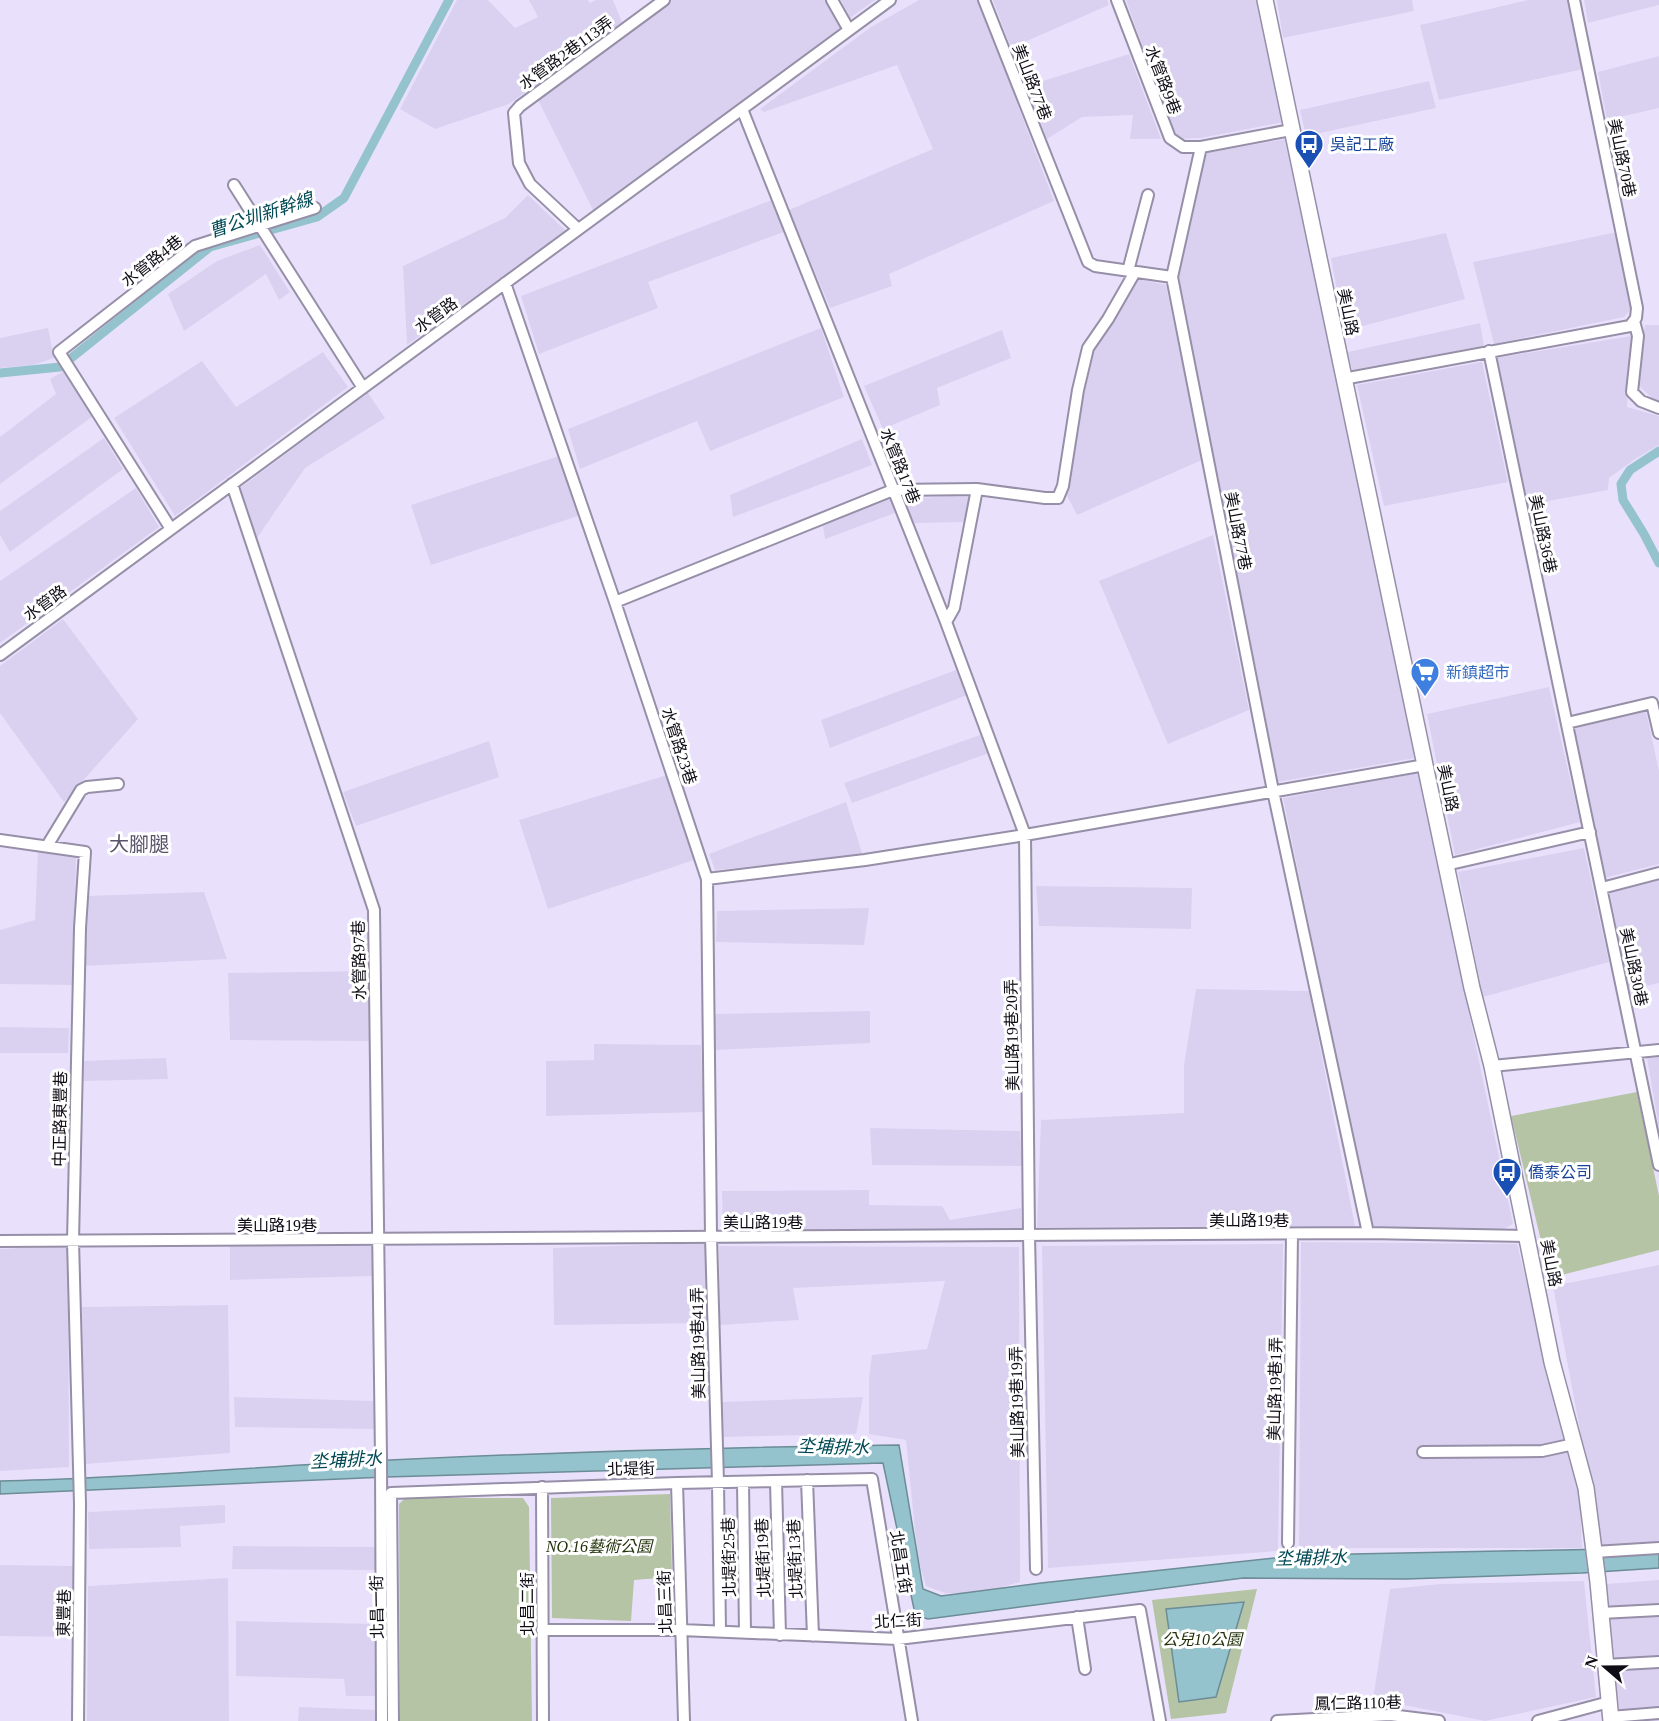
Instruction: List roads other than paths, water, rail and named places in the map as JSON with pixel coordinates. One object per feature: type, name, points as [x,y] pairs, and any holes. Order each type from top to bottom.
[{"type":"street","name":"水管路2巷113弄","points":[[578,230],[530,184],[519,163],[514,113],[520,106],[664,0]]},
{"type":"street","points":[[832,0],[849,30]]},
{"type":"street","name":"水管路","points":[[0,655],[890,0]]},
{"type":"street","name":"美山路77巷","points":[[984,0],[1088,262],[1095,266],[1172,277]]},
{"type":"street","name":"水管路9巷","points":[[1117,0],[1170,138],[1183,147],[1201,147]]},
{"type":"street","name":"美山路","points":[[1265,0],[1472,988],[1492,1066],[1552,1362],[1586,1488],[1598,1582],[1610,1714]]},
{"type":"street","name":"美山路70巷","points":[[1574,0],[1637,308],[1634,321],[1638,336],[1632,392],[1641,401],[1659,408]]},
{"type":"street","name":"水管路17巷","points":[[742,109],[946,622],[1025,835]]},
{"type":"street","points":[[1201,147],[1291,130]]},
{"type":"street","name":"美山路77巷","points":[[1201,147],[1172,277],[1273,791],[1368,1233]]},
{"type":"street","points":[[234,185],[363,388]]},
{"type":"street","points":[[615,602],[893,490],[977,489],[1058,498],[1063,486],[1078,390],[1088,348],[1131,272],[1148,195]]},
{"type":"street","name":"水管路4巷","points":[[171,529],[59,354],[60,349],[92,327],[195,246],[315,208]]},
{"type":"street","name":"水管路23巷","points":[[505,283],[707,879],[711,1238]]},
{"type":"street","points":[[1343,379],[1630,326],[1634,321]]},
{"type":"street","name":"美山路36巷","points":[[1489,351],[1602,888]]},
{"type":"street","name":"水管路97巷","points":[[232,484],[374,910],[381,1457],[386,1492]]},
{"type":"street","points":[[946,622],[954,608],[977,489]]},
{"type":"street","points":[[1567,723],[1652,703],[1659,733]]},
{"type":"street","points":[[707,879],[865,860],[1025,835],[1425,765]]},
{"type":"street","points":[[47,846],[81,790],[87,787],[118,784]]},
{"type":"street","points":[[1446,865],[1590,832]]},
{"type":"street","name":"美山路19巷20弄","points":[[1025,835],[1029,1235]]},
{"type":"street","name":"中正路東豐巷","points":[[0,840],[85,852],[80,928],[74,1241],[78,1472]]},
{"type":"street","points":[[1602,888],[1659,873]]},
{"type":"street","name":"美山路30巷","points":[[1602,888],[1659,1165]]},
{"type":"street","points":[[1492,1066],[1659,1050]]},
{"type":"street","name":"美山路19巷","points":[[0,1241],[1368,1233],[1527,1236]]},
{"type":"street","name":"美山路19巷1弄","points":[[1288,1543],[1292,1234]]},
{"type":"street","name":"美山路19巷19弄","points":[[1029,1235],[1035,1569]]},
{"type":"street","name":"美山路19巷41弄","points":[[711,1238],[720,1632]]},
{"type":"street","points":[[1424,1452],[1542,1451],[1574,1444]]},
{"type":"street","name":"東豐巷","points":[[78,1472],[80,1504],[78,1721]]},
{"type":"street","name":"北堤街","points":[[386,1492],[677,1483],[718,1479],[743,1482],[872,1479]]},
{"type":"street","name":"北昌五街","points":[[872,1479],[912,1721]]},
{"type":"street","name":"北堤街13巷","points":[[807,1480],[813,1636]]},
{"type":"street","name":"北堤街19巷","points":[[776,1481],[780,1635]]},
{"type":"street","name":"北堤街25巷","points":[[743,1482],[745,1633]]},
{"type":"street","name":"北昌三街","points":[[677,1483],[684,1721]]},
{"type":"street","name":"北昌二街","points":[[542,1487],[543,1721]]},
{"type":"street","points":[[382,1721],[386,1492]]},
{"type":"street","name":"北昌一街","points":[[386,1492],[393,1721]]},
{"type":"street","points":[[1594,1554],[1659,1548]]},
{"type":"street","name":"北仁街","points":[[542,1629],[681,1630],[898,1639],[1140,1610],[1160,1721]]},
{"type":"street","points":[[1601,1613],[1659,1610]]},
{"type":"street","points":[[1077,1617],[1085,1669]]},
{"type":"street","points":[[1605,1665],[1659,1662]]},
{"type":"street","points":[[1538,1721],[1610,1714],[1659,1713]]},
{"type":"street","name":"鳳仁路110巷","points":[[1277,1721],[1390,1715],[1439,1721]]},
{"type":"water","name":"坔埔排水","points":[[899,1445],[923,1589],[941,1596],[1303,1555],[1659,1548],[1659,1568],[1406,1579],[1243,1578],[928,1619],[918,1616],[914,1609],[883,1463],[386,1477],[0,1494],[0,1481],[98,1478],[517,1455]]},
{"type":"water","points":[[1244,1602],[1216,1697],[1179,1702],[1166,1609]]},
{"type":"waterway","name":"曹公圳新幹線","points":[[0,373],[60,367],[210,247],[317,217],[344,198],[449,0]]},
{"type":"waterway","points":[[1659,451],[1630,470],[1621,484],[1623,500],[1659,563]]},
{"type":"place","name":"吳記工廠","points":[[1309,170]]},
{"type":"place","name":"新鎮超市","points":[[1425,698]]},
{"type":"place","name":"僑泰公司","points":[[1507,1198]]},
{"type":"district","name":"大腳腿","points":[[139,844]]},
{"type":"park label","name":"NO.16藝術公園","points":[[599,1546]]},
{"type":"park label","name":"公兒10公園","points":[[1202,1639]]}]
